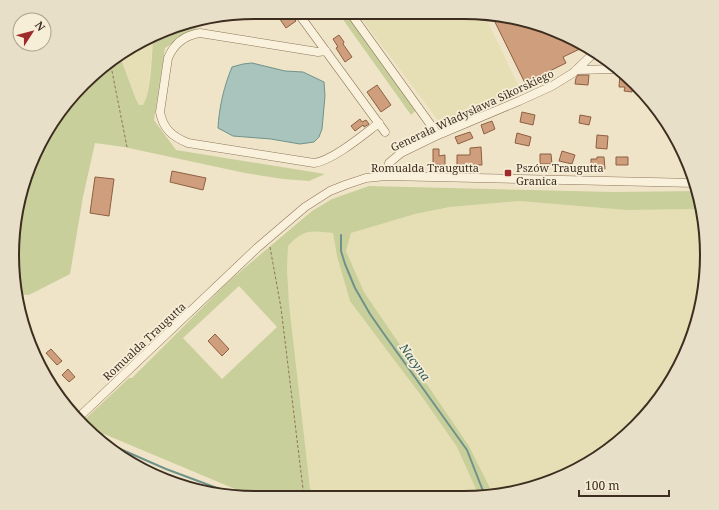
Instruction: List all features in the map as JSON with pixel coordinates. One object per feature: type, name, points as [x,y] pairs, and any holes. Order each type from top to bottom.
[{"type":"street","points":[[302,19],[385,132]]},
{"type":"street","points":[[355,19],[438,135]]},
{"type":"street","points":[[326,51],[318,52],[200,33],[191,34],[177,44],[171,51],[168,58],[160,112],[161,120],[166,129],[173,136],[188,143],[314,163],[323,162],[379,123]]},
{"type":"street","name":"Generała Władysława Sikorskiego","points":[[386,176],[389,163],[396,157],[438,135],[552,86],[576,70],[591,56]]},
{"type":"street","points":[[576,70],[610,70]]},
{"type":"street","name":"Romualda Traugutta","points":[[81,415],[268,239],[305,207],[330,191],[360,179],[386,176],[688,183]]},
{"type":"path","points":[[111,68],[122,129],[127,147]]},
{"type":"path","points":[[268,239],[281,308],[303,491]]},
{"type":"shaded area","points":[[362,19],[464,19],[487,21],[520,89],[441,124]]},
{"type":"shaded area","points":[[153,42],[146,101],[143,105],[139,105],[122,61]]},
{"type":"shaded area","points":[[519,201],[626,210],[695,209],[698,224],[700,255],[698,286],[692,316],[682,345],[676,359],[660,386],[631,422],[608,442],[568,467],[525,483],[491,489],[469,446],[364,292],[346,251],[351,233],[415,214],[450,207]]},
{"type":"shaded area","points":[[308,231],[333,233],[337,256],[379,338],[457,447],[476,490],[310,491],[289,304],[287,269],[288,246],[298,236]]},
{"type":"green space","points":[[343,19],[352,19],[417,109],[411,115]]},
{"type":"green space","points":[[200,26],[165,48],[154,120],[176,150],[325,174],[309,181],[283,179],[245,173],[124,147],[95,143],[83,197],[70,274],[29,295],[23,295],[19,255],[21,224],[27,194],[43,151],[59,124],[78,99],[99,78],[122,61],[136,99],[139,105],[143,105],[148,92],[153,42]]},
{"type":"green space","points":[[369,186],[614,192],[691,191],[695,209],[626,210],[519,201],[450,207],[415,214],[351,233],[346,251],[364,292],[469,446],[491,489],[476,490],[457,447],[422,397],[350,301],[337,256],[333,233],[313,231],[304,233],[288,246],[287,269],[289,304],[310,491],[237,490],[104,434],[103,435],[88,422],[85,419],[129,378],[132,378],[229,281],[312,211],[332,199]],"holes":[[[239,286],[277,327],[222,379],[183,338]]]},
{"type":"water","points":[[252,63],[285,71],[303,72],[324,82],[325,96],[322,129],[319,137],[314,142],[300,144],[271,139],[233,136],[218,128],[222,97],[232,67]]},
{"type":"building","points":[[280,19],[294,19],[296,21],[286,28]]},
{"type":"building","points":[[494,21],[525,27],[540,32],[568,43],[579,49],[563,57],[566,63],[525,83]]},
{"type":"building","points":[[339,35],[352,57],[345,62],[336,48],[338,47],[333,39]]},
{"type":"building","points":[[578,75],[589,75],[588,85],[575,84]]},
{"type":"building","points":[[620,78],[632,89],[632,92],[624,91],[625,87],[619,87]]},
{"type":"building","points":[[377,85],[391,105],[381,112],[367,92]]},
{"type":"building","points":[[522,112],[535,115],[533,125],[520,122]]},
{"type":"building","points":[[580,115],[591,117],[589,125],[579,123]]},
{"type":"building","points":[[360,119],[362,122],[366,120],[369,124],[364,127],[363,125],[355,131],[351,126]]},
{"type":"building","points":[[492,121],[495,129],[484,134],[481,125]]},
{"type":"building","points":[[470,132],[473,138],[458,144],[455,137]]},
{"type":"building","points":[[517,133],[531,137],[529,146],[515,143]]},
{"type":"building","points":[[597,135],[608,136],[607,149],[596,148]]},
{"type":"building","points":[[481,147],[482,165],[457,165],[457,155],[470,155],[470,148]]},
{"type":"building","points":[[433,149],[439,149],[439,156],[445,155],[445,165],[433,164]]},
{"type":"building","points":[[562,151],[575,155],[572,164],[559,161]]},
{"type":"building","points":[[540,154],[551,154],[552,164],[540,164]]},
{"type":"building","points":[[597,157],[604,157],[605,169],[591,169],[591,159],[597,159]]},
{"type":"building","points":[[616,157],[628,157],[628,165],[616,165]]},
{"type":"building","points":[[172,171],[206,178],[203,190],[170,182]]},
{"type":"building","points":[[95,177],[114,179],[109,216],[90,213]]},
{"type":"building","points":[[215,334],[229,349],[222,356],[208,341]]},
{"type":"building","points":[[51,349],[62,361],[57,365],[46,353]]},
{"type":"building","points":[[68,369],[75,377],[69,382],[62,375]]},
{"type":"waterway","name":"Nacyna","points":[[341,235],[341,251],[355,288],[370,314],[467,450],[483,490]]},
{"type":"waterway","points":[[123,450],[166,469],[214,487]]},
{"type":"place","name":"Pszów Traugutta Granica","points":[[508,173]]}]
